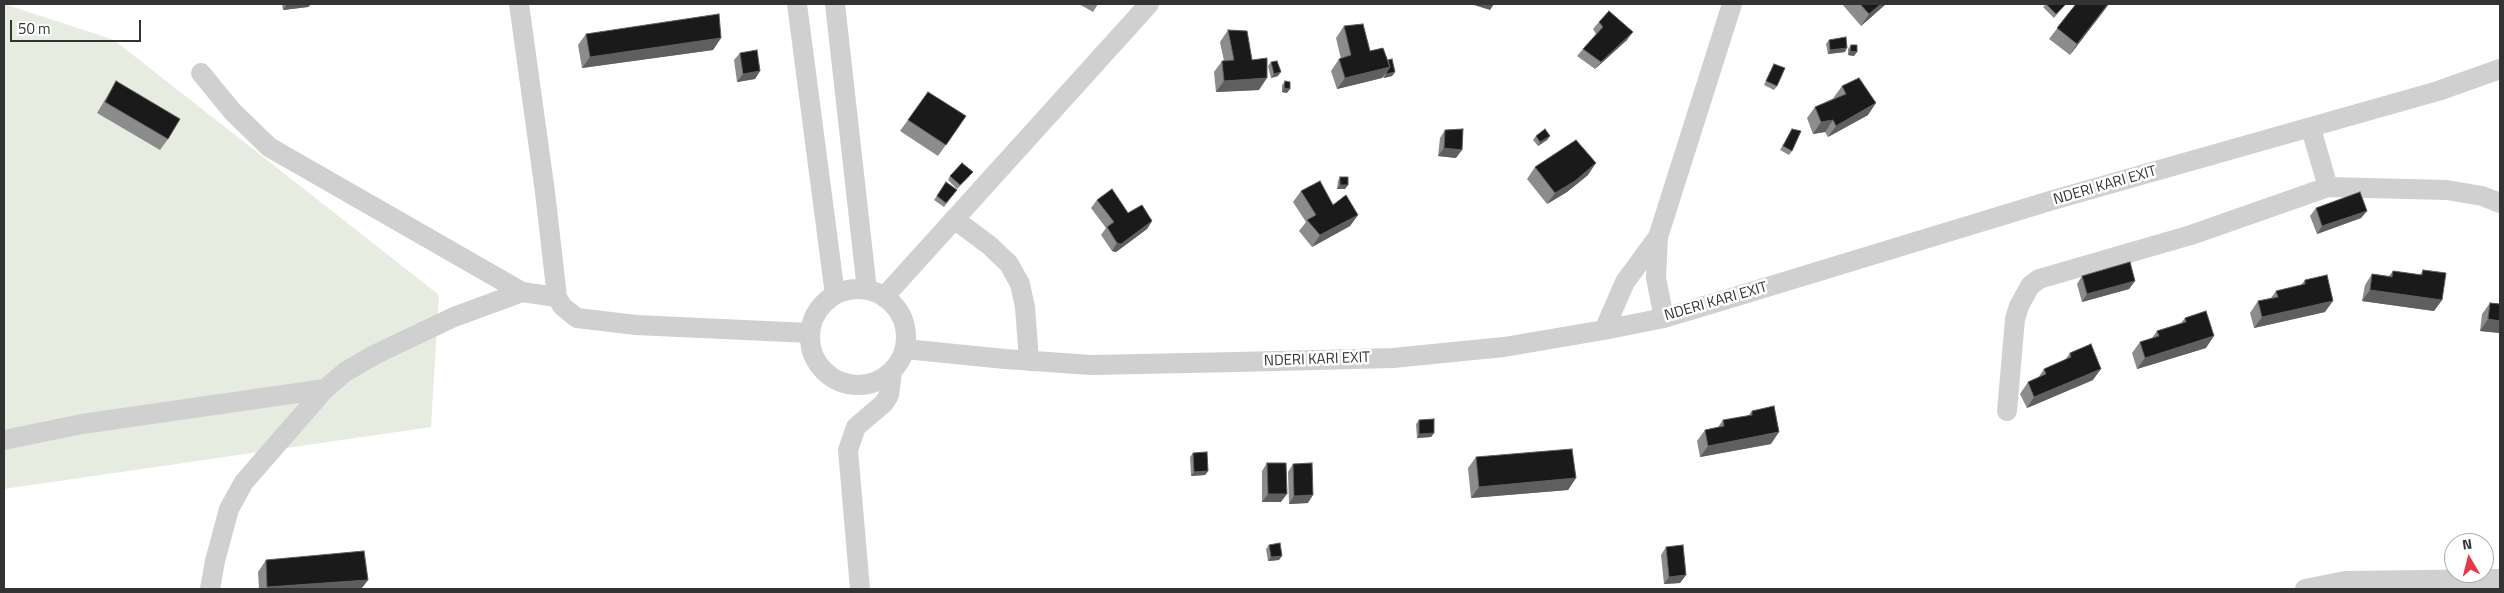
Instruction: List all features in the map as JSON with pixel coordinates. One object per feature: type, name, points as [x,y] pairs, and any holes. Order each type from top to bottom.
[{"type":"street","points":[[519,4],[545,192],[557,297],[562,306],[577,318],[636,325],[809,333]]},
{"type":"street","points":[[797,4],[835,295]]},
{"type":"street","points":[[835,4],[876,293]]},
{"type":"street","points":[[876,293],[954,220],[1148,4]]},
{"type":"street","points":[[1664,318],[1656,278],[1658,237],[1732,4]]},
{"type":"street","name":"NDERI KARI EXIT","points":[[905,348],[1030,361],[1091,365],[1393,358],[1504,347],[1604,330],[1664,318],[2053,200],[2438,92],[2500,70]]},
{"type":"street","points":[[201,73],[232,111],[269,147],[522,292],[557,297]]},
{"type":"street","points":[[2311,129],[2328,187]]},
{"type":"street","points":[[2007,411],[2016,320],[2024,295],[2039,279],[2191,235],[2328,187],[2447,190],[2482,196],[2500,203]]},
{"type":"street","points":[[954,220],[989,245],[1009,264],[1020,284],[1025,307],[1030,361]]},
{"type":"street","points":[[1604,330],[1626,282],[1658,237]]},
{"type":"street","points":[[860,589],[848,450],[856,427],[884,403],[888,395],[892,372],[905,348],[906,334],[903,320],[896,307],[876,293],[851,290],[835,295],[821,307],[809,333],[816,358],[825,372],[839,381],[856,385],[872,383],[892,372]]},
{"type":"street","points":[[210,589],[215,561],[229,509],[244,482],[324,388],[345,372],[415,334],[522,292]]},
{"type":"street","points":[[4,440],[82,424],[324,388]]},
{"type":"street","points":[[2305,589],[2345,581],[2500,579]]},
{"type":"shaded area","points":[[4,4],[114,40],[439,295],[431,427],[4,489]]},
{"type":"building","points":[[1860,4],[1881,4],[1869,14]]},
{"type":"building","points":[[2046,4],[2066,4],[2056,14]]},
{"type":"building","points":[[2076,4],[2108,4],[2077,44],[2057,28]]},
{"type":"building","points":[[1609,11],[1633,32],[1601,62],[1583,49],[1603,27],[1599,22]]},
{"type":"building","points":[[719,14],[721,38],[590,57],[586,34]]},
{"type":"building","points":[[1363,24],[1370,51],[1383,48],[1390,67],[1345,78],[1339,59],[1351,55],[1344,26]]},
{"type":"building","points":[[1228,30],[1247,31],[1252,60],[1267,58],[1267,78],[1224,81],[1222,61],[1234,60]]},
{"type":"building","points":[[1846,37],[1847,48],[1830,50],[1829,40]]},
{"type":"building","points":[[1851,45],[1857,45],[1857,52],[1850,51]]},
{"type":"building","points":[[757,50],[760,71],[743,74],[740,53]]},
{"type":"building","points":[[1392,59],[1395,72],[1386,74],[1390,67],[1388,60]]},
{"type":"building","points":[[1277,61],[1281,72],[1274,74],[1271,62]]},
{"type":"building","points":[[1774,64],[1785,68],[1777,86],[1766,81]]},
{"type":"building","points":[[1859,78],[1876,103],[1836,126],[1833,120],[1821,122],[1815,107],[1846,94],[1842,86]]},
{"type":"building","points":[[116,81],[180,119],[168,139],[105,102]]},
{"type":"building","points":[[1285,81],[1290,82],[1290,89],[1284,88]]},
{"type":"building","points":[[928,92],[966,116],[946,145],[908,120]]},
{"type":"building","points":[[1463,129],[1462,150],[1444,148],[1445,130]]},
{"type":"building","points":[[1545,129],[1550,136],[1540,142],[1536,136]]},
{"type":"building","points":[[1792,129],[1801,131],[1792,151],[1783,146]]},
{"type":"building","points":[[1576,140],[1596,163],[1575,181],[1555,193],[1535,167]]},
{"type":"building","points":[[962,163],[973,172],[960,185],[950,176]]},
{"type":"building","points":[[1340,177],[1348,177],[1348,185],[1340,185]]},
{"type":"building","points":[[1320,181],[1333,205],[1346,195],[1358,215],[1320,235],[1307,220],[1316,215],[1301,191]]},
{"type":"building","points":[[946,182],[957,190],[946,203],[937,196]]},
{"type":"building","points":[[1112,189],[1128,213],[1142,205],[1152,221],[1121,244],[1117,243],[1107,227],[1114,222],[1097,200]]},
{"type":"building","points":[[2360,192],[2367,211],[2322,226],[2316,208]]},
{"type":"building","points":[[2130,262],[2135,281],[2087,294],[2082,276]]},
{"type":"building","points":[[2423,270],[2446,273],[2442,300],[2370,290],[2372,274],[2392,277],[2393,271],[2422,275]]},
{"type":"building","points":[[2327,275],[2333,301],[2262,317],[2258,301],[2278,297],[2276,291],[2305,284],[2305,280]]},
{"type":"building","points":[[2490,303],[2500,304],[2500,321],[2488,319]]},
{"type":"building","points":[[2206,311],[2214,336],[2145,358],[2140,342],[2159,336],[2157,331],[2186,322],[2185,318]]},
{"type":"building","points":[[2091,344],[2101,369],[2034,397],[2028,382],[2046,374],[2044,369],[2071,357],[2070,353]]},
{"type":"building","points":[[1774,406],[1779,432],[1708,446],[1705,430],[1724,426],[1723,420],[1752,415],[1752,411]]},
{"type":"building","points":[[1434,419],[1434,433],[1419,434],[1419,420]]},
{"type":"building","points":[[1572,449],[1576,478],[1479,487],[1476,457]]},
{"type":"building","points":[[1207,452],[1208,471],[1194,472],[1193,453]]},
{"type":"building","points":[[1267,463],[1286,463],[1287,494],[1268,494]]},
{"type":"building","points":[[1312,463],[1313,495],[1294,496],[1293,464]]},
{"type":"building","points":[[1280,543],[1282,556],[1271,557],[1269,545]]},
{"type":"building","points":[[1683,545],[1686,575],[1669,577],[1666,547]]},
{"type":"building","points":[[364,551],[368,580],[267,587],[266,560]]}]
